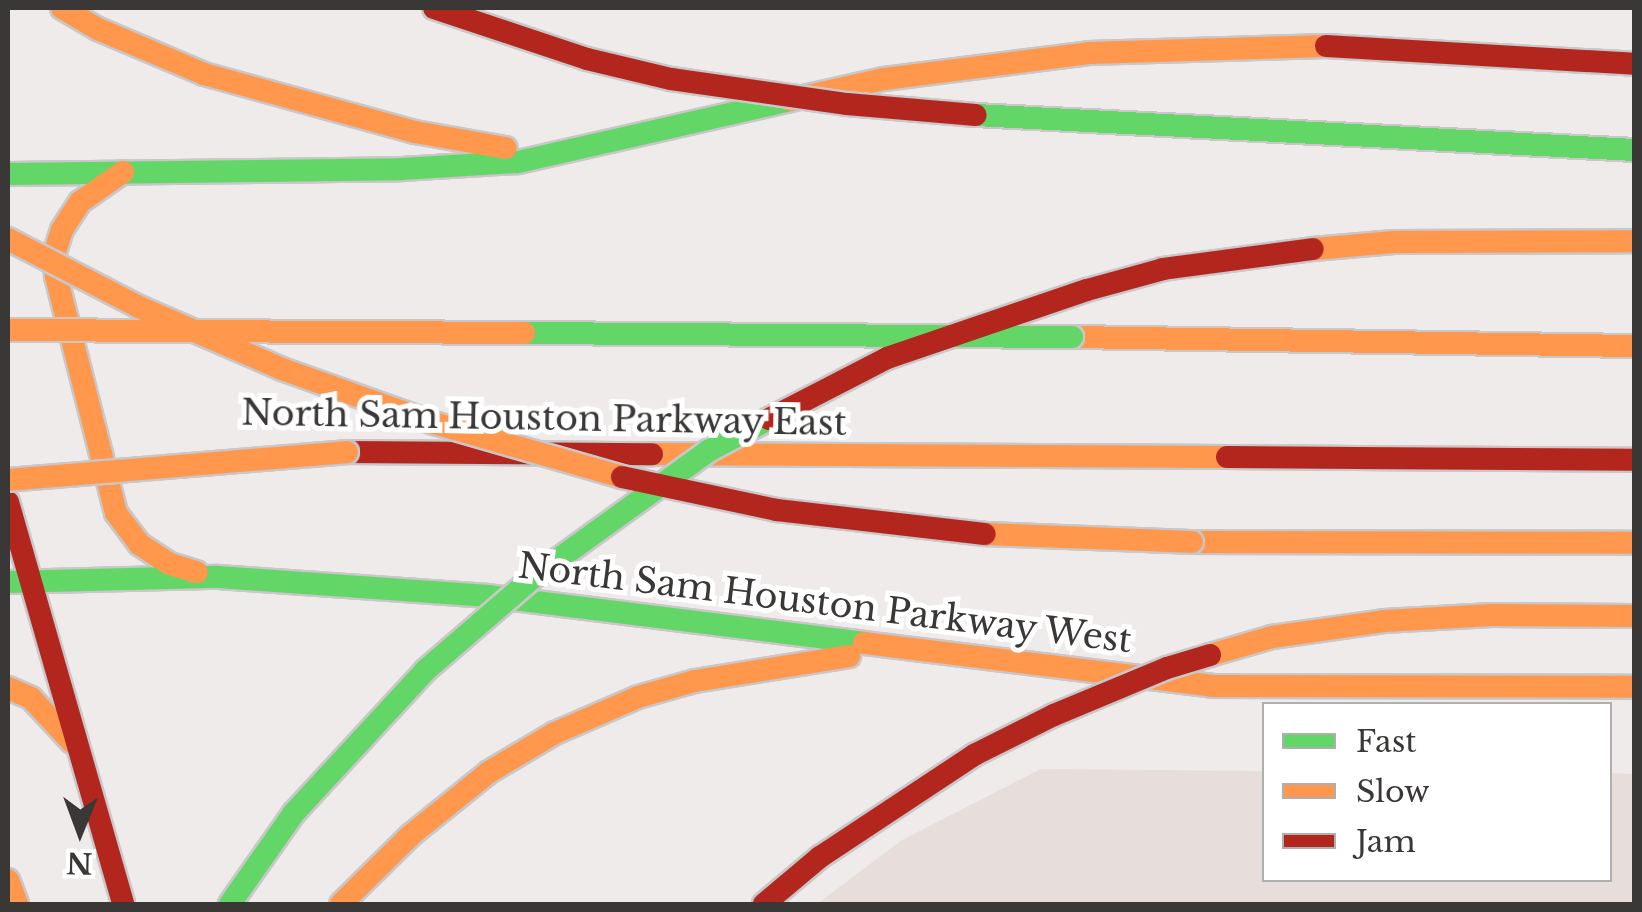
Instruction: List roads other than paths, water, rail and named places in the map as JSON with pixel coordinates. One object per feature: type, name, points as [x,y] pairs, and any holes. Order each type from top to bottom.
[{"type":"main road","points":[[62,8],[98,29],[204,74],[304,104],[415,132],[559,155]]},
{"type":"main road","points":[[434,8],[620,67],[752,92],[848,104],[1030,119],[1634,150]]},
{"type":"main road","points":[[8,174],[478,166],[559,155],[884,78],[1089,53],[1350,45],[1634,64]]},
{"type":"main road","points":[[124,172],[80,202],[62,230],[56,252],[56,276],[116,513],[140,544],[170,564],[218,578]]},
{"type":"main road","points":[[8,239],[139,307],[360,398],[582,467],[726,500],[840,520],[1002,536],[1192,542],[1634,543]]},
{"type":"main road","points":[[230,904],[294,812],[356,742],[426,670],[536,576],[708,451],[887,358],[1087,290],[1163,269],[1240,256],[1394,242],[1634,241]]},
{"type":"main road","points":[[8,330],[1072,337],[1634,346]]},
{"type":"main road","name":"North Sam Houston Parkway East","points":[[67,448],[1634,460]]},
{"type":"main road","points":[[8,480],[347,452]]},
{"type":"main road","points":[[8,502],[19,582],[80,754],[122,904]]},
{"type":"main road","name":"North Sam Houston Parkway West","points":[[19,582],[218,578],[488,596],[1212,686],[1634,687]]},
{"type":"main road","points":[[764,904],[820,856],[974,755],[1054,715],[1167,668],[1272,638],[1384,621],[1492,615],[1634,616]]},
{"type":"main road","points":[[342,904],[412,835],[489,772],[555,733],[638,697],[695,681],[762,668],[908,650]]},
{"type":"main road","points":[[8,688],[30,698],[59,724],[80,754]]},
{"type":"main road","points":[[8,880],[17,904]]}]
